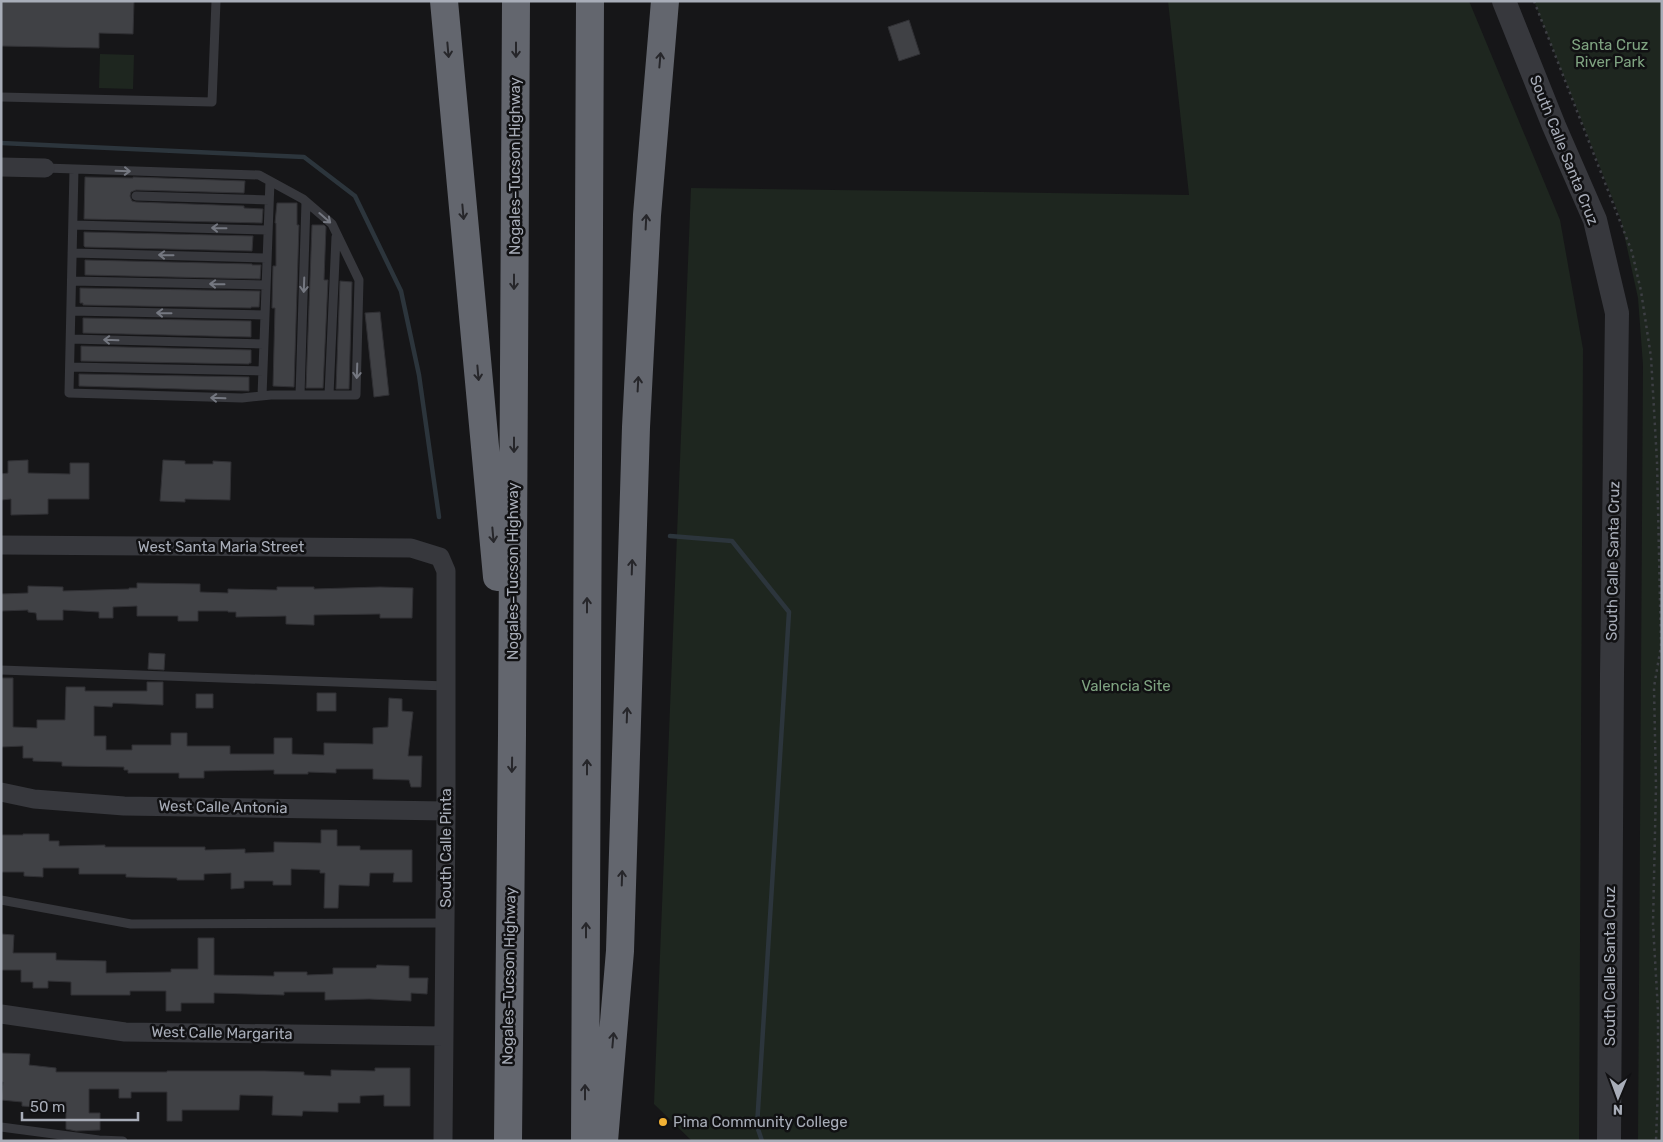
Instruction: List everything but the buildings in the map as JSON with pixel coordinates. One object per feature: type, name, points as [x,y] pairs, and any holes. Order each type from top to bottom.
[{"type":"highway","points":[[444,1],[512,735]]},
{"type":"highway","name":"Nogales–Tucson Highway","points":[[508,1141],[516,1]]},
{"type":"highway","points":[[585,1141],[590,1]]},
{"type":"highway","points":[[604,1141],[620,951],[636,427],[647,215],[665,1]]},
{"type":"street","name":"South Calle Santa Cruz","points":[[1504,1],[1554,126],[1595,220],[1617,313],[1609,1141]]},
{"type":"street","points":[[1,167],[45,168]]},
{"type":"street","name":"West Santa Maria Street","points":[[1,545],[411,548],[440,557]]},
{"type":"street","name":"South Calle Pinta","points":[[440,557],[446,572],[444,1141]]},
{"type":"street","name":"West Calle Antonia","points":[[1,792],[34,799],[124,806],[446,810]]},
{"type":"street","name":"West Calle Margarita","points":[[1,1014],[125,1032],[444,1036]]},
{"type":"lane","points":[[1,97],[212,102],[216,1]]},
{"type":"lane","points":[[45,168],[259,175],[306,202],[332,224],[360,280],[356,395],[242,398],[69,393],[74,169]]},
{"type":"lane","points":[[262,396],[270,181]]},
{"type":"lane","points":[[136,196],[269,200]]},
{"type":"lane","points":[[300,395],[306,202]]},
{"type":"lane","points":[[73,225],[268,230]]},
{"type":"lane","points":[[329,395],[336,234]]},
{"type":"lane","points":[[72,253],[267,258]]},
{"type":"lane","points":[[72,281],[266,285]]},
{"type":"lane","points":[[71,311],[265,315]]},
{"type":"lane","points":[[71,339],[264,344]]},
{"type":"lane","points":[[70,367],[263,371]]},
{"type":"lane","points":[[1,670],[446,686]]},
{"type":"lane","points":[[1,900],[131,924],[445,923]]},
{"type":"lane","points":[[1,1127],[99,1140],[123,1141]]},
{"type":"path","points":[[1534,1],[1632,252],[1641,291],[1651,357],[1657,462],[1661,646],[1654,687],[1656,786],[1653,924],[1658,1020],[1656,1141]]},
{"type":"green space","name":"Valencia Site","points":[[1168,1],[1469,1],[1560,220],[1583,349],[1579,1141],[692,1141],[654,1104],[691,188],[1189,195]]},
{"type":"green space","name":"Santa Cruz River Park","points":[[1534,1],[1662,1],[1662,1141],[1638,1141],[1643,365],[1638,298],[1621,220]]},
{"type":"green space","points":[[100,54],[134,55],[133,89],[99,88]]},
{"type":"waterway","points":[[1,143],[304,157],[355,196],[401,291],[419,375],[439,517]]},
{"type":"waterway","points":[[670,536],[732,541],[789,612],[757,1126],[762,1141]]},
{"type":"place","name":"Pima Community College","points":[[663,1122]]}]
